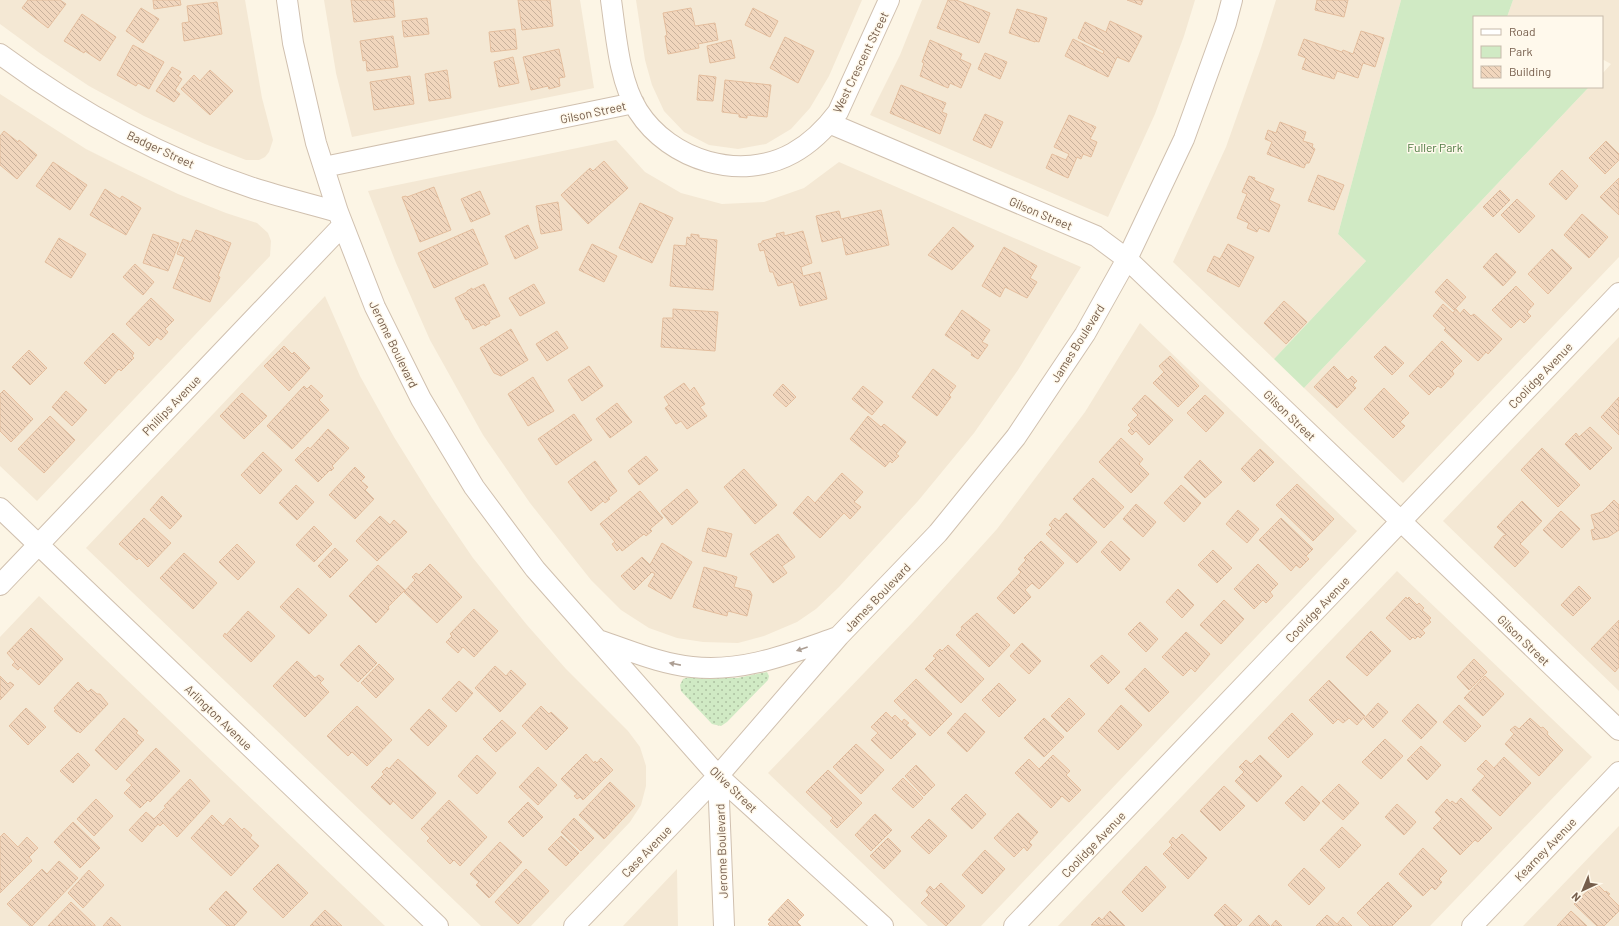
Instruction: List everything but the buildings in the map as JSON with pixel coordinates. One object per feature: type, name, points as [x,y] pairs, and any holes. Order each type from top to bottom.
[{"type":"street","name":"Jerome Boulevard","points":[[287,0],[293,43],[316,143],[340,219],[378,314],[421,399],[474,487],[535,569],[598,640]]},
{"type":"street","points":[[611,0],[626,84],[634,103]]},
{"type":"street","name":"West Crescent Street","points":[[829,123],[838,112],[889,0]]},
{"type":"street","name":"James Boulevard","points":[[718,776],[839,636],[938,533],[1016,437],[1085,334],[1127,259],[1184,139],[1226,23],[1232,0]]},
{"type":"street","name":"Badger Street","points":[[0,54],[36,81],[105,123],[178,158],[253,188],[340,219]]},
{"type":"street","name":"Gilson Street","points":[[324,167],[634,103],[652,128],[667,142],[693,158],[713,164],[743,166],[774,161],[793,153],[810,142],[829,123],[1096,236],[1127,259],[1619,730]]},
{"type":"street","name":"Phillips Avenue","points":[[0,585],[340,219]]},
{"type":"street","name":"Coolidge Avenue","points":[[1014,926],[1619,293]]},
{"type":"street","name":"Arlington Avenue","points":[[0,508],[438,926]]},
{"type":"street","name":"James Boulevard","points":[[598,640],[662,661],[692,667],[722,668],[782,656],[839,636]]},
{"type":"street","name":"Olive Street","points":[[598,640],[718,776],[883,926]]},
{"type":"street","name":"Kearney Avenue","points":[[1472,926],[1619,772]]},
{"type":"street","name":"Jerome Boulevard","points":[[718,776],[724,926]]},
{"type":"street","name":"Case Avenue","points":[[574,926],[718,776]]},
{"type":"shaded area","points":[[0,0],[245,0],[262,98],[273,140],[269,152],[265,157],[259,160],[246,160],[205,144],[144,116],[89,86],[0,24]]},
{"type":"shaded area","points":[[324,0],[580,0],[594,88],[352,137],[336,73]]},
{"type":"shaded area","points":[[636,0],[862,0],[829,76],[810,108],[791,129],[766,144],[738,149],[709,145],[684,132],[664,111],[652,85],[645,60]]},
{"type":"shaded area","points":[[922,0],[1195,0],[1184,36],[1155,114],[1108,217],[870,115],[900,55]]},
{"type":"shaded area","points":[[1276,0],[1401,0],[1338,234],[1366,261],[1274,359],[1173,262],[1226,147],[1261,48]]},
{"type":"shaded area","points":[[1513,0],[1619,0],[1619,257],[1403,483],[1304,388],[1588,88],[1603,88],[1603,73],[1611,64],[1603,60],[1603,16],[1507,16]]},
{"type":"shaded area","points":[[0,94],[86,149],[178,194],[226,213],[257,223],[268,233],[271,241],[270,256],[37,501],[0,466]]},
{"type":"shaded area","points":[[616,140],[645,172],[681,193],[722,204],[764,202],[804,188],[839,162],[1081,267],[1018,370],[974,433],[918,501],[839,587],[816,609],[797,622],[764,636],[738,643],[703,642],[677,638],[649,628],[621,610],[591,580],[530,503],[483,435],[430,340],[396,263],[368,191]]},
{"type":"shaded area","points":[[325,296],[360,376],[394,437],[432,498],[473,558],[527,625],[566,669],[628,731],[640,747],[646,766],[646,786],[641,805],[630,822],[531,926],[481,926],[86,548]]},
{"type":"shaded area","points":[[1140,323],[1357,531],[981,926],[928,926],[768,773],[913,622],[997,529],[1085,412]]},
{"type":"shaded area","points":[[1619,337],[1619,691],[1443,521]]},
{"type":"shaded area","points":[[1397,571],[1592,757],[1430,926],[1058,926]]},
{"type":"shaded area","points":[[39,596],[385,926],[0,926],[0,637]]},
{"type":"shaded area","points":[[1619,826],[1619,926],[1523,926]]},
{"type":"shaded area","points":[[677,869],[678,926],[623,926]]},
{"type":"green space","name":"Fuller Park","points":[[1401,0],[1513,0],[1507,16],[1473,16],[1473,88],[1588,88],[1304,388],[1274,359],[1366,261],[1338,234]]},
{"type":"green space","points":[[767,672],[769,676],[768,680],[727,722],[721,726],[712,724],[681,691],[680,685],[683,679],[689,677],[737,678]]}]
